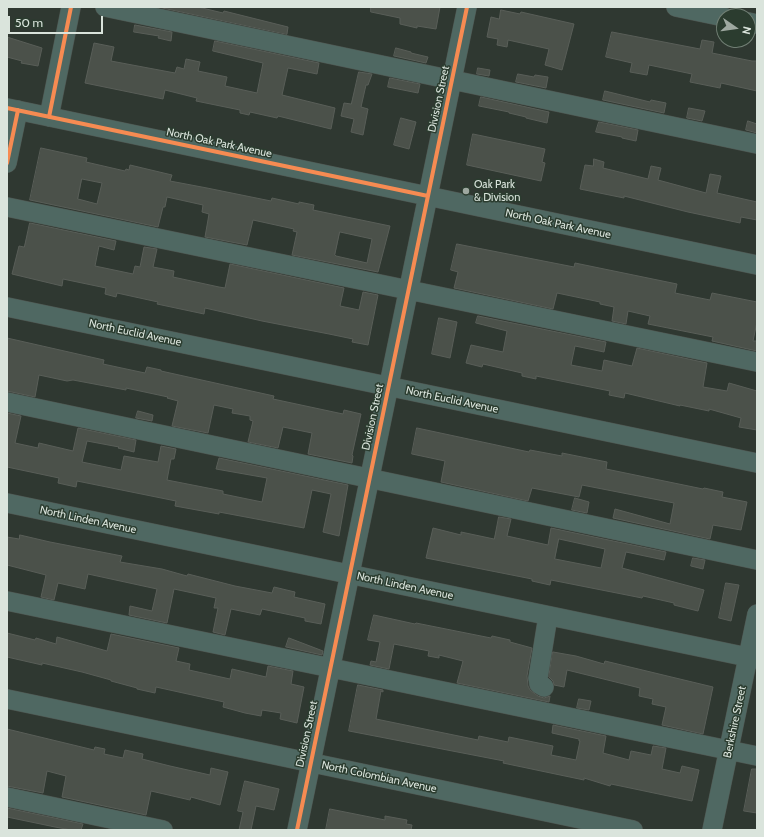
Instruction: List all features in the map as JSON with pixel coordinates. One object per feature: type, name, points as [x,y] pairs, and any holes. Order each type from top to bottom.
[{"type":"street","points":[[49,117],[71,7]]},
{"type":"street","points":[[105,7],[757,144]]},
{"type":"street","name":"Division Street","points":[[297,830],[467,7]]},
{"type":"street","points":[[676,7],[716,15]]},
{"type":"street","points":[[7,163],[12,109]]},
{"type":"street","name":"North Oak Park Avenue","points":[[12,109],[757,266]]},
{"type":"street","points":[[7,207],[757,362]]},
{"type":"street","name":"North Euclid Avenue","points":[[7,307],[757,462]]},
{"type":"street","points":[[7,402],[757,560]]},
{"type":"street","name":"North Linden Avenue","points":[[7,503],[753,658]]},
{"type":"street","points":[[7,601],[757,756]]},
{"type":"street","name":"Berkshire Street","points":[[712,830],[729,750],[753,658],[757,614]]},
{"type":"street","points":[[544,687],[539,684],[538,678],[548,616]]},
{"type":"street","name":"North Colombian Avenue","points":[[7,699],[633,830]]},
{"type":"street","points":[[7,797],[163,830]]},
{"type":"building","points":[[158,7],[198,7],[223,13],[224,11],[288,27],[287,34]]},
{"type":"building","points":[[371,7],[440,7],[436,29],[417,26],[417,28],[400,24],[400,18],[371,12]]},
{"type":"building","points":[[501,10],[520,14],[521,12],[574,24],[562,70],[545,65],[549,49],[508,40],[507,47],[497,45],[498,39],[487,37],[491,17],[499,19]]},
{"type":"building","points":[[135,25],[172,32],[171,41],[158,38],[159,36],[134,32]]},
{"type":"building","points":[[612,32],[700,49],[702,40],[714,42],[712,53],[757,61],[757,91],[721,83],[720,88],[690,82],[692,74],[649,65],[647,75],[630,72],[632,63],[606,57]]},
{"type":"building","points":[[7,37],[42,48],[38,66],[21,63],[22,61],[7,57]]},
{"type":"building","points":[[215,41],[319,63],[317,74],[288,68],[282,95],[335,108],[331,129],[278,116],[277,118],[250,112],[249,115],[240,113],[240,110],[196,101],[197,98],[165,90],[163,99],[85,83],[94,43],[114,47],[111,61],[175,73],[177,67],[184,69],[186,59],[200,62],[198,71],[227,77],[225,86],[257,93],[263,63],[213,51]]},
{"type":"building","points":[[396,48],[428,57],[426,63],[394,56]]},
{"type":"building","points":[[478,68],[490,70],[489,76],[477,74]]},
{"type":"building","points":[[359,72],[372,74],[368,85],[366,85],[361,107],[368,109],[363,135],[351,132],[354,119],[341,116],[344,103],[351,104]]},
{"type":"building","points":[[518,74],[534,77],[535,75],[548,77],[546,88],[516,82]]},
{"type":"building","points":[[390,78],[420,84],[418,93],[388,87]]},
{"type":"building","points":[[605,91],[650,102],[651,100],[666,103],[664,113],[603,100]]},
{"type":"building","points":[[481,97],[549,112],[547,123],[509,112],[479,106]]},
{"type":"building","points":[[689,108],[705,111],[702,121],[687,118]]},
{"type":"building","points":[[401,118],[416,122],[409,149],[394,145]]},
{"type":"building","points":[[748,121],[757,124],[757,133],[746,130]]},
{"type":"building","points":[[599,122],[638,130],[636,141],[596,132]]},
{"type":"building","points":[[473,134],[545,149],[542,162],[545,163],[541,181],[467,165]]},
{"type":"building","points":[[41,148],[87,158],[86,162],[125,171],[126,169],[129,170],[130,165],[172,175],[170,181],[271,201],[272,198],[299,204],[299,202],[314,205],[313,210],[390,226],[378,272],[292,255],[297,232],[293,231],[294,229],[253,220],[247,245],[205,237],[209,214],[202,212],[203,205],[167,197],[158,227],[30,200]],"holes":[[[82,179],[102,183],[97,204],[78,199]],[[340,232],[372,239],[367,263],[335,255]]]},
{"type":"building","points":[[594,159],[604,162],[603,168],[648,179],[651,166],[661,168],[658,180],[706,193],[710,174],[721,176],[717,193],[757,202],[757,220],[741,217],[740,223],[624,196],[624,198],[580,189],[585,165],[593,166]]},
{"type":"building","points":[[30,223],[116,241],[114,250],[99,246],[95,266],[133,274],[135,266],[140,267],[144,247],[157,249],[153,267],[174,271],[173,277],[219,287],[225,288],[230,264],[344,288],[340,306],[359,310],[363,292],[378,295],[368,345],[352,342],[353,339],[205,308],[204,314],[157,304],[158,302],[117,293],[116,297],[105,294],[106,288],[63,279],[62,286],[12,274],[19,246],[24,247]]},
{"type":"building","points":[[457,244],[574,267],[575,263],[677,284],[675,293],[710,300],[712,293],[757,302],[757,322],[753,341],[757,341],[757,351],[712,341],[713,337],[648,324],[650,316],[628,311],[626,324],[612,321],[614,307],[600,304],[600,302],[557,293],[553,309],[454,288],[458,272],[451,270]]},
{"type":"building","points":[[478,316],[606,342],[604,352],[575,346],[571,365],[602,371],[604,360],[632,366],[637,348],[707,363],[703,387],[727,391],[729,383],[757,391],[757,430],[739,427],[741,418],[709,409],[709,411],[680,406],[625,393],[624,398],[609,395],[610,391],[536,376],[536,379],[522,376],[522,373],[483,364],[482,367],[466,363],[471,345],[503,352],[507,331],[476,323]]},
{"type":"building","points":[[439,318],[457,322],[450,358],[432,354]]},
{"type":"building","points":[[7,338],[104,360],[103,364],[145,373],[147,367],[274,396],[273,399],[343,414],[344,410],[361,414],[352,455],[352,463],[308,454],[312,433],[283,427],[278,448],[248,442],[253,421],[250,420],[250,416],[232,413],[233,409],[214,405],[208,433],[172,426],[178,401],[167,398],[168,397],[126,388],[126,390],[39,375],[35,397],[7,391]]},
{"type":"building","points":[[138,411],[153,415],[152,421],[136,418]]},
{"type":"building","points":[[7,413],[21,416],[15,443],[38,448],[39,443],[73,451],[78,428],[136,440],[134,452],[118,448],[119,447],[87,441],[82,462],[121,470],[124,456],[158,462],[161,446],[176,449],[174,459],[171,459],[167,480],[223,491],[223,494],[262,502],[267,478],[216,469],[219,458],[348,485],[339,536],[323,532],[331,494],[312,490],[304,528],[219,512],[219,514],[175,506],[176,501],[77,481],[76,487],[58,483],[59,478],[7,467]]},
{"type":"building","points":[[417,428],[529,452],[530,450],[562,456],[562,453],[607,462],[606,469],[723,492],[722,497],[747,502],[741,530],[713,525],[710,539],[613,518],[615,509],[670,524],[674,503],[582,485],[579,497],[532,488],[528,501],[441,482],[445,461],[412,454]]},
{"type":"building","points":[[575,498],[589,502],[587,513],[572,510]]},
{"type":"building","points":[[499,517],[511,519],[507,536],[548,545],[551,528],[666,552],[664,560],[626,552],[622,568],[704,590],[698,611],[674,605],[674,603],[643,596],[642,598],[551,580],[550,585],[532,581],[532,579],[426,558],[433,528],[461,535],[461,532],[494,539]],"holes":[[[559,539],[605,549],[601,568],[555,559]]]},
{"type":"building","points":[[20,535],[122,556],[120,562],[162,569],[187,576],[188,574],[235,586],[272,593],[274,587],[295,592],[294,597],[325,604],[321,624],[305,621],[305,618],[262,609],[260,615],[231,609],[225,635],[213,632],[218,608],[214,608],[216,598],[174,589],[167,623],[129,615],[130,606],[152,611],[157,589],[88,574],[85,589],[58,583],[54,600],[41,597],[46,575],[7,565],[7,537],[19,539]]},
{"type":"building","points":[[693,558],[705,560],[703,569],[691,566]]},
{"type":"building","points":[[726,583],[739,585],[731,621],[719,618]]},
{"type":"building","points":[[374,615],[491,638],[492,636],[510,640],[510,642],[532,648],[527,676],[528,686],[530,690],[538,696],[544,698],[550,696],[549,702],[457,683],[463,661],[439,655],[439,658],[428,656],[429,651],[394,644],[389,669],[370,665],[371,661],[376,662],[380,642],[368,640]]},
{"type":"building","points":[[7,633],[35,640],[36,638],[56,644],[57,637],[107,651],[111,634],[179,648],[176,661],[190,664],[189,670],[230,679],[232,669],[266,677],[268,666],[293,671],[291,684],[304,687],[297,723],[280,719],[281,713],[262,710],[261,716],[245,713],[223,707],[224,702],[156,687],[155,693],[82,672],[7,657]]},
{"type":"building","points":[[289,638],[323,651],[322,655],[286,647]]},
{"type":"building","points":[[553,652],[576,656],[604,664],[605,661],[713,687],[703,734],[662,725],[666,707],[652,704],[653,699],[639,696],[640,688],[567,670],[564,687],[554,685],[553,681],[549,677]]},
{"type":"building","points":[[358,685],[383,690],[383,692],[381,691],[376,719],[478,740],[479,736],[508,742],[509,737],[553,746],[551,755],[576,760],[580,741],[579,739],[552,733],[553,725],[606,736],[603,753],[629,760],[631,751],[651,755],[653,746],[666,748],[662,769],[680,773],[682,766],[699,770],[692,801],[611,784],[610,786],[584,778],[584,780],[503,763],[504,761],[349,731]]},
{"type":"building","points":[[579,699],[591,701],[589,710],[577,708]]},
{"type":"building","points":[[7,729],[94,750],[95,747],[105,749],[104,754],[123,758],[125,750],[143,754],[142,759],[210,775],[211,768],[228,772],[220,805],[191,797],[190,800],[151,791],[146,815],[62,797],[66,776],[47,771],[43,793],[7,786]]},
{"type":"building","points":[[752,769],[757,769],[757,813],[744,811]]},
{"type":"building","points":[[245,781],[279,789],[274,810],[256,806],[251,830],[239,830],[243,812],[238,811]]},
{"type":"building","points":[[7,808],[83,824],[81,830],[71,830],[7,817]]},
{"type":"building","points":[[330,809],[385,820],[385,816],[407,820],[406,824],[412,825],[411,830],[326,830]]},
{"type":"cycle path","points":[[49,117],[71,7]]},
{"type":"cycle path","points":[[297,830],[467,7]]},
{"type":"cycle path","points":[[7,108],[428,196]]},
{"type":"cycle path","points":[[7,163],[18,110]]},
{"type":"place","name":"Oak Park & Division","points":[[466,191]]}]
